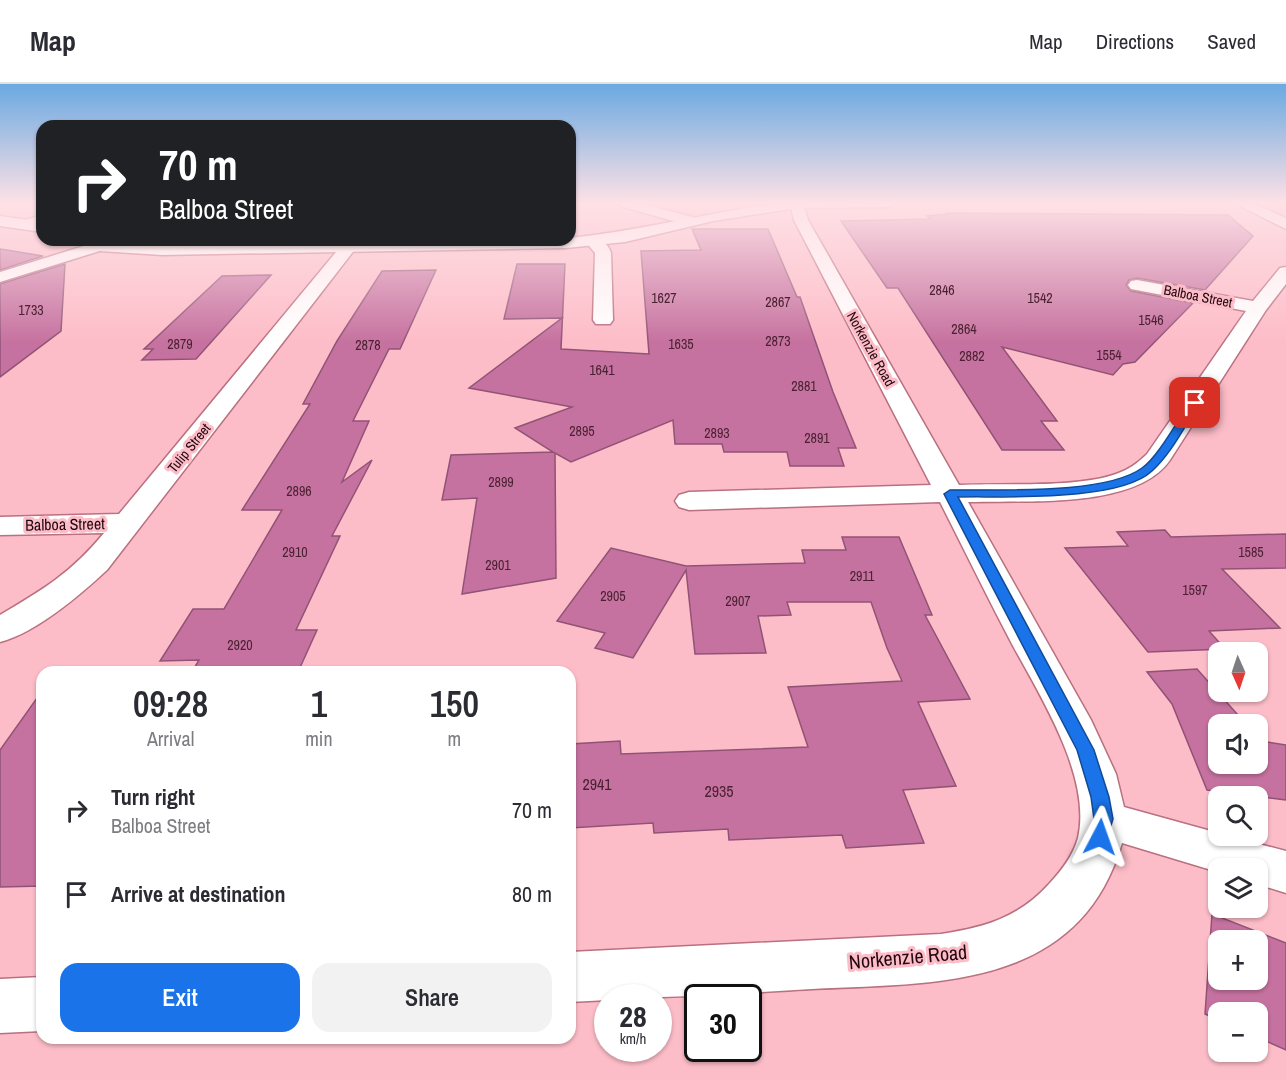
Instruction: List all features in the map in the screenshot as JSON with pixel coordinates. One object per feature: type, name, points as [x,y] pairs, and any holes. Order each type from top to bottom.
[{"type":"street","points":[[2,277],[89,249]]},
{"type":"street","points":[[163,249],[188,249]]},
{"type":"street","name":"Tulip Street","points":[[0,632],[81,578],[96,563],[347,249]]},
{"type":"street","points":[[602,249],[603,320]]},
{"type":"street","name":"Norkenzie Road","points":[[576,977],[941,958],[978,951],[1015,939],[1043,922],[1069,898],[1090,870],[1103,819],[1095,776],[1085,750],[950,494],[817,249]]},
{"type":"street","name":"Balboa Street","points":[[950,494],[1102,487],[1126,481],[1147,470],[1157,459],[1258,308],[1286,272]]},
{"type":"street","name":"Balboa Street","points":[[1137,285],[1258,308]]},
{"type":"street","points":[[689,501],[950,494]]},
{"type":"street","name":"Balboa Street","points":[[0,526],[129,523]]},
{"type":"street","points":[[1103,819],[1286,872]]},
{"type":"street","points":[[0,1006],[36,1004]]},
{"type":"building","points":[[0,249],[43,256],[0,270]]},
{"type":"building","points":[[777,249],[797,297],[800,297],[833,392],[856,448],[838,448],[844,466],[790,466],[787,452],[724,452],[722,444],[675,444],[673,420],[571,462],[555,453],[556,578],[462,594],[477,498],[442,500],[451,455],[553,452],[515,428],[572,407],[469,388],[562,318],[504,319],[517,264],[565,264],[561,349],[649,354],[641,251]]},
{"type":"building","points":[[861,249],[1241,249],[1205,290],[1137,278],[1129,280],[1126,285],[1131,291],[1193,303],[1135,362],[1123,364],[1113,375],[1002,347],[1057,421],[1041,421],[1064,450],[1002,450],[898,288],[887,288]]},
{"type":"building","points":[[65,264],[61,331],[0,377],[0,284]]},
{"type":"building","points":[[436,270],[400,349],[389,349],[353,421],[369,421],[342,482],[372,460],[332,536],[340,536],[296,630],[317,630],[301,666],[196,666],[199,660],[160,661],[193,609],[224,609],[282,510],[242,510],[310,404],[303,404],[337,341],[382,271]]},
{"type":"building","points":[[271,275],[196,359],[142,360],[153,349],[144,349],[222,276]]},
{"type":"building","points":[[1165,530],[1171,537],[1286,534],[1286,568],[1222,569],[1280,628],[1209,631],[1219,642],[1208,642],[1208,650],[1148,652],[1065,548],[1128,546],[1117,532]]},
{"type":"building","points":[[842,537],[899,537],[932,615],[925,615],[970,699],[918,702],[956,786],[903,790],[924,843],[846,848],[842,835],[729,840],[728,829],[654,833],[653,823],[576,828],[576,744],[620,741],[621,754],[808,747],[788,687],[902,681],[887,648],[871,602],[787,602],[791,615],[758,616],[766,653],[695,654],[686,570],[633,658],[595,648],[605,633],[557,621],[611,548],[686,566],[805,563],[802,550],[846,550]]},
{"type":"building","points":[[1197,669],[1208,681],[1208,702],[1226,702],[1237,714],[1208,714],[1208,774],[1268,774],[1268,742],[1286,745],[1286,800],[1268,798],[1268,786],[1208,786],[1207,790],[1172,704],[1147,672]]},
{"type":"building","points":[[36,699],[36,886],[0,887],[0,750]]},
{"type":"building","points":[[1212,918],[1222,918],[1253,930],[1211,930]]},
{"type":"building","points":[[1268,936],[1286,943],[1286,1050],[1268,1042],[1268,1002],[1208,1002],[1208,1015],[1205,1014],[1208,971],[1208,990],[1268,990]]},
{"type":"route","points":[[1100,837],[1103,819],[1100,797],[1085,750],[950,494],[1071,490],[1102,487],[1126,481],[1147,470],[1157,459],[1195,403]]}]
